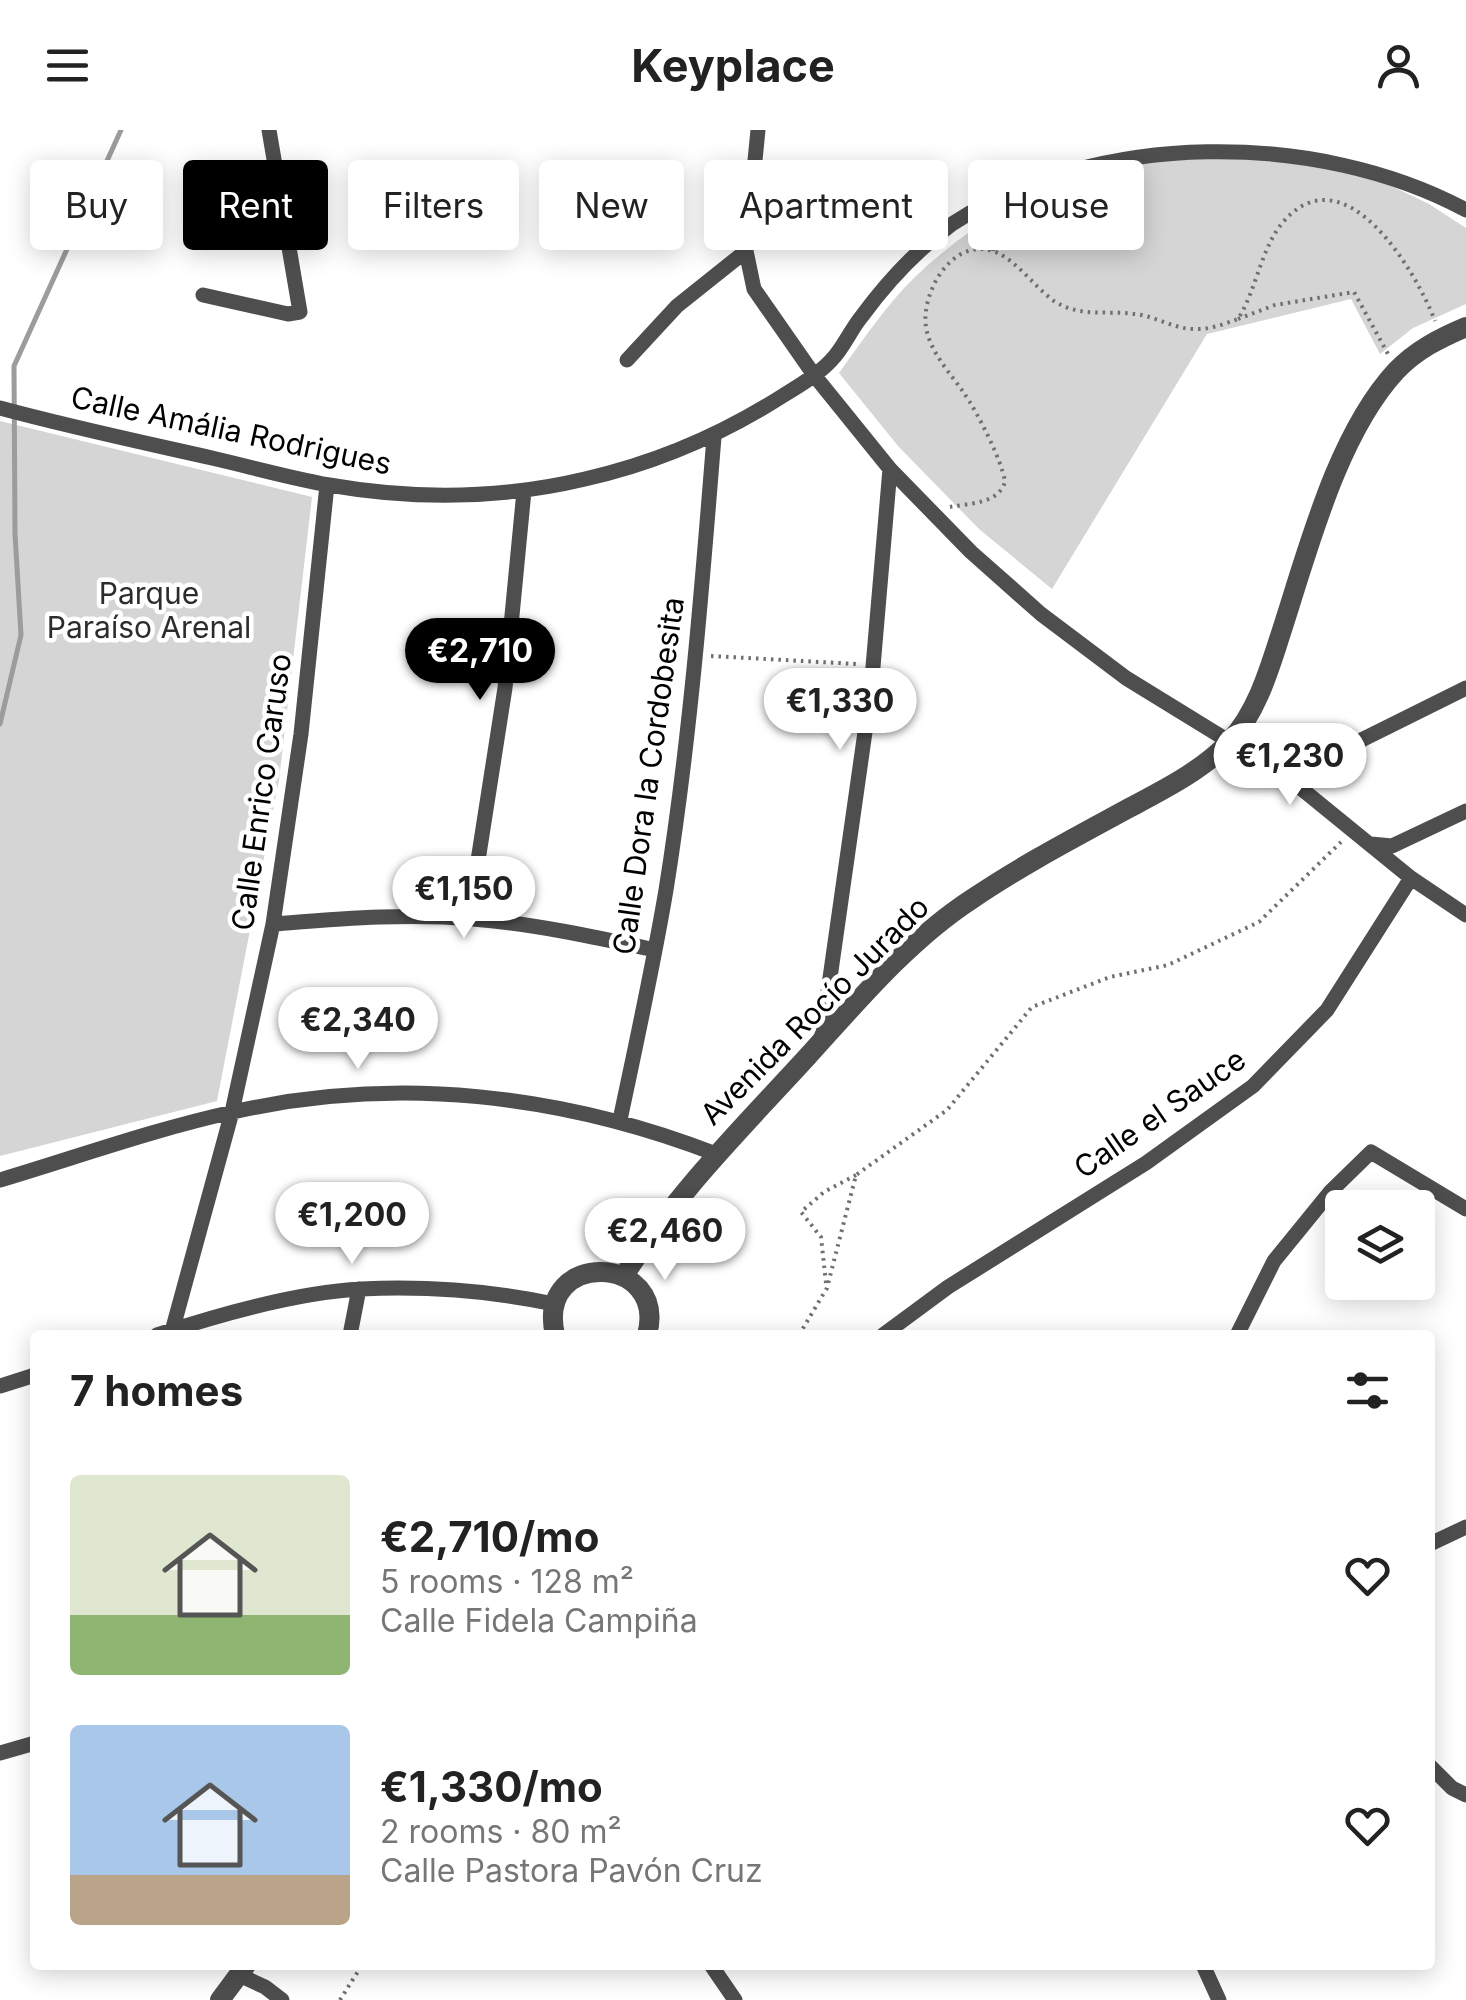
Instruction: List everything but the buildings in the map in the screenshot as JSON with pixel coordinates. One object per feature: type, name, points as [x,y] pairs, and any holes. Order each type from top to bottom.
[{"type":"street","points":[[203,295],[288,314],[300,312],[269,130]]},
{"type":"street","points":[[758,130],[746,251],[754,289],[814,375],[890,469],[971,552],[1041,614],[1126,678],[1287,776],[1411,878],[1466,915]]},
{"type":"street","name":"Calle Amália Rodrigues","points":[[1080,160],[1124,148],[1211,136],[1312,144],[1387,167],[1466,210]]},
{"type":"street","name":"Calle Amália Rodrigues","points":[[0,408],[327,485],[392,494],[458,496],[524,491],[588,479],[714,437],[814,375],[834,357],[892,279],[948,226],[968,213]]},
{"type":"street","points":[[627,360],[676,306],[746,251]]},
{"type":"street","name":"Avenida Rocío Jurado","points":[[624,1276],[646,1241],[716,1154],[896,963],[968,901],[1161,790],[1230,742],[1251,711],[1268,671],[1316,526],[1365,412],[1397,370],[1441,338],[1466,327]]},
{"type":"street","name":"Calle Dora la Cordobesita","points":[[620,1120],[655,950],[697,655],[714,437]]},
{"type":"street","points":[[821,1041],[857,802],[890,469]]},
{"type":"street","name":"Calle Enrico Caruso","points":[[167,1330],[232,1112],[273,924],[301,734],[327,485]]},
{"type":"street","points":[[469,918],[504,688],[524,491]]},
{"type":"street","points":[[1287,776],[1466,688]]},
{"type":"street","points":[[1371,844],[1392,846],[1466,810]]},
{"type":"street","name":"Calle el Sauce","points":[[890,1330],[948,1287],[1146,1163],[1253,1086],[1328,1010],[1411,878]]},
{"type":"street","points":[[273,924],[371,916],[469,918],[530,925],[655,950]]},
{"type":"street","points":[[0,1180],[232,1112],[328,1096],[387,1092],[466,1093],[544,1103],[620,1120],[716,1154]]},
{"type":"street","points":[[1240,1330],[1274,1261],[1331,1190],[1371,1152],[1466,1209]]},
{"type":"street","points":[[554,1330],[554,1304],[562,1289],[591,1271],[608,1271],[624,1276],[640,1290],[649,1309],[652,1330]]},
{"type":"street","points":[[351,1330],[359,1289]]},
{"type":"street","points":[[180,1330],[266,1305],[359,1289],[496,1294],[554,1304]]},
{"type":"street","points":[[0,1386],[30,1376]]},
{"type":"street","points":[[1435,1542],[1466,1526]]},
{"type":"street","points":[[0,1753],[30,1744]]},
{"type":"street","points":[[1435,1771],[1452,1788],[1466,1795]]},
{"type":"street","points":[[220,2000],[243,1970],[282,2000]]},
{"type":"street","points":[[714,1970],[736,2000]]},
{"type":"street","points":[[1205,1970],[1219,2000]]},
{"type":"path","points":[[1238,319],[1282,223],[1315,200],[1336,202],[1357,211],[1392,244],[1424,291],[1441,338]]},
{"type":"path","points":[[930,510],[994,497],[1002,492],[1005,482],[968,399],[933,348],[925,318],[934,282],[945,267],[971,250]]},
{"type":"path","points":[[993,250],[1054,300],[1073,310],[1136,314],[1191,330],[1238,319],[1275,304],[1354,292],[1397,370]]},
{"type":"path","points":[[697,655],[873,665]]},
{"type":"path","points":[[827,1288],[821,1237],[801,1212],[824,1192],[856,1175],[947,1110],[1032,1007],[1110,977],[1168,964],[1260,922],[1343,840],[1371,844]]},
{"type":"path","points":[[802,1330],[827,1288],[856,1175]]},
{"type":"path","points":[[340,2000],[359,1970]]},
{"type":"green space","points":[[1249,153],[1377,179],[1429,204],[1466,228],[1466,304],[1413,328],[1380,354],[1351,299],[1207,334],[1052,589],[979,529],[898,446],[839,373],[915,277],[968,233],[968,250],[1144,250],[1144,162]]},
{"type":"green space","name":"Parque Paraíso Arenal","points":[[0,421],[312,497],[279,780],[217,1101],[0,1156]]},
{"type":"waterway","points":[[0,724],[21,635],[15,534],[14,366],[121,130]]}]
